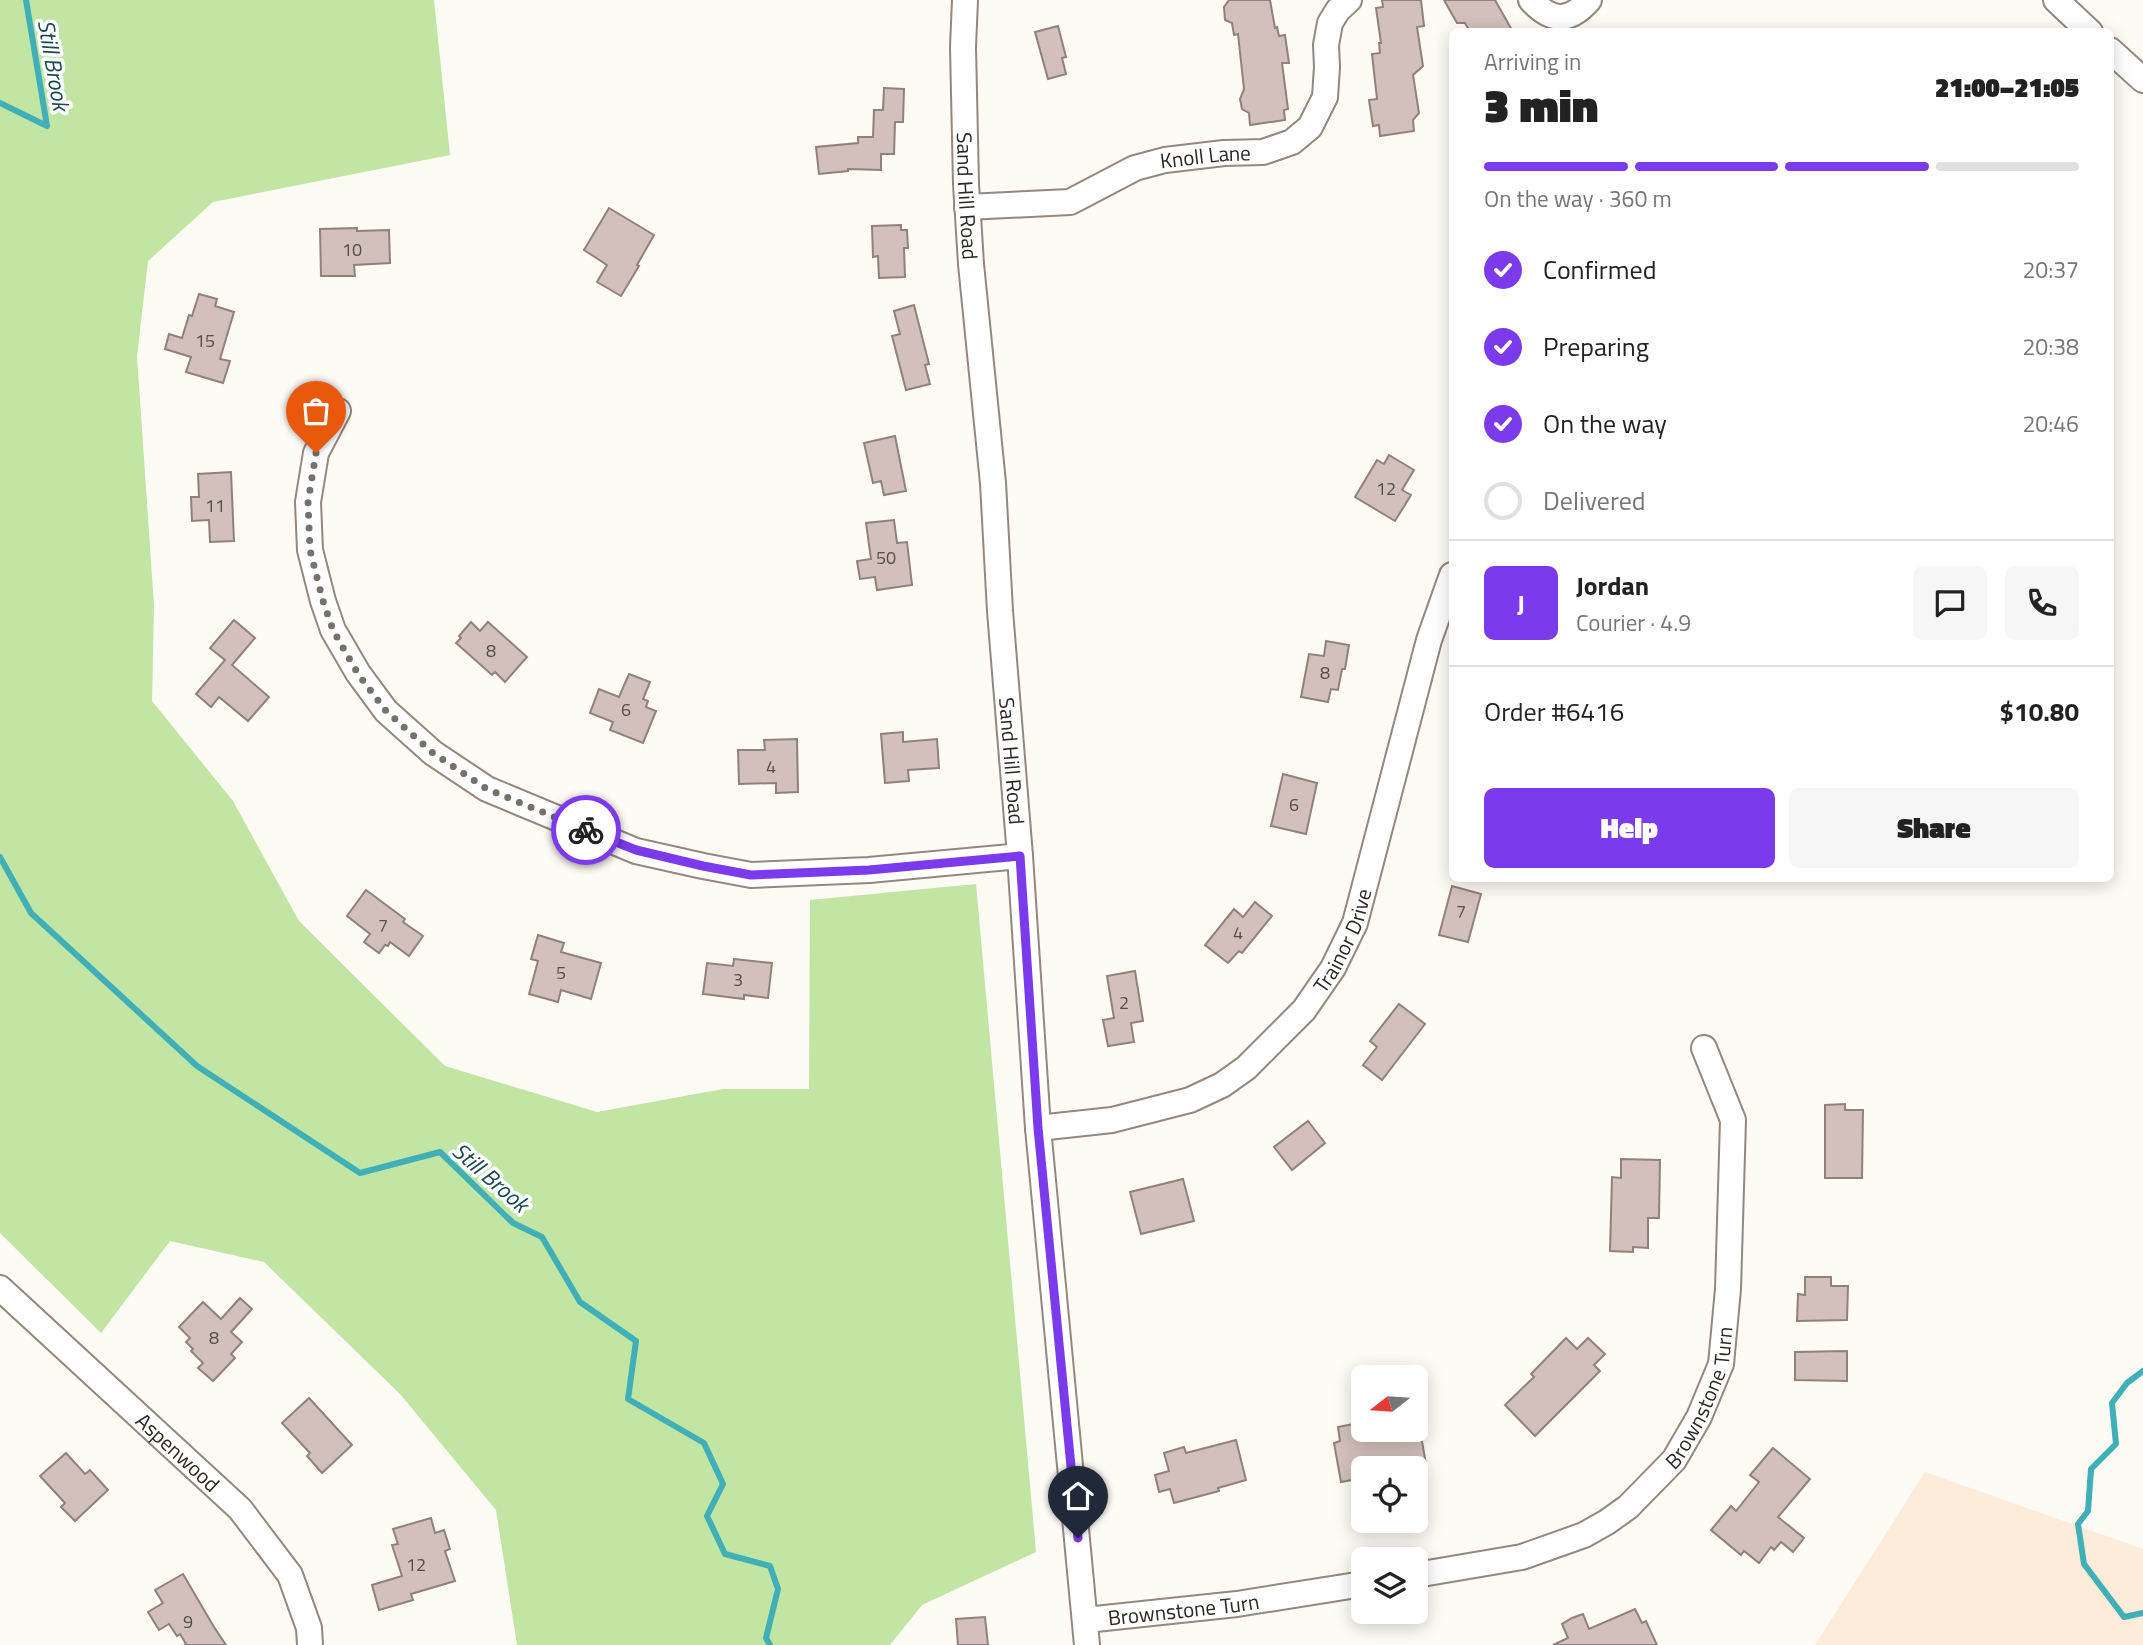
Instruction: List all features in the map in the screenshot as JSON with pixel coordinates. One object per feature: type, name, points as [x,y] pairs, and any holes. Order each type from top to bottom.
[{"type":"street","name":"Sand Hill Road","points":[[965,0],[967,207],[972,277],[993,483],[1038,1128],[1087,1645]]},
{"type":"street","name":"Knoll Lane","points":[[967,207],[1070,202],[1135,168],[1165,160],[1224,153],[1264,152],[1292,142],[1310,127],[1325,97],[1326,45],[1330,23],[1338,9],[1349,0]]},
{"type":"street","points":[[1531,0],[1546,15],[1560,17],[1574,13],[1589,0]]},
{"type":"street","points":[[2056,0],[2086,28]]},
{"type":"street","points":[[2114,54],[2143,80]]},
{"type":"street","points":[[338,411],[316,453],[308,502],[310,550],[333,630],[358,674],[386,711],[433,753],[476,782],[487,789],[636,850],[751,875],[869,870],[1020,856]]},
{"type":"street","name":"Trainor Drive","points":[[1038,1128],[1112,1120],[1190,1100],[1222,1085],[1246,1069],[1304,1010],[1333,968],[1355,923],[1429,640],[1449,583]]},
{"type":"street","name":"Brownstone Turn","points":[[1428,1573],[1522,1557],[1584,1535],[1607,1522],[1628,1507],[1674,1460],[1699,1417],[1721,1364],[1728,1289],[1733,1120],[1704,1048]]},
{"type":"street","name":"Aspenwood","points":[[0,1287],[240,1509],[289,1575],[309,1628],[310,1645]]},
{"type":"street","name":"Brownstone Turn","points":[[1086,1620],[1237,1604],[1351,1586]]},
{"type":"shaded area","points":[[1925,1472],[2143,1549],[2143,1645],[1815,1645]]},
{"type":"green space","points":[[0,0],[434,0],[450,155],[213,202],[148,261],[137,356],[154,606],[152,701],[233,801],[299,921],[445,1066],[597,1112],[723,1089],[809,1089],[810,900],[976,884],[1036,1552],[922,1605],[890,1645],[517,1645],[496,1510],[400,1394],[264,1262],[170,1241],[101,1333],[0,1233]]},
{"type":"building","points":[[1229,0],[1270,0],[1275,28],[1277,27],[1279,36],[1285,35],[1289,63],[1282,63],[1288,109],[1284,110],[1285,120],[1250,125],[1249,113],[1242,109],[1240,99],[1244,89],[1238,34],[1234,35],[1232,23],[1225,20],[1224,7]]},
{"type":"building","points":[[1382,0],[1421,0],[1424,26],[1417,27],[1423,66],[1413,75],[1419,113],[1413,120],[1414,131],[1380,136],[1379,125],[1373,126],[1369,100],[1377,99],[1372,54],[1380,53],[1376,8],[1383,7]]},
{"type":"building","points":[[1444,0],[1495,0],[1511,28],[1468,28],[1465,23],[1457,23]]},
{"type":"building","points":[[1058,26],[1066,57],[1062,58],[1066,74],[1048,79],[1035,32]]},
{"type":"building","points":[[884,88],[904,89],[903,122],[895,122],[894,154],[881,154],[881,170],[848,169],[819,174],[816,147],[858,143],[858,137],[873,137],[874,110],[883,110]]},
{"type":"building","points":[[609,208],[654,235],[621,296],[597,282],[607,265],[584,250]]},
{"type":"building","points":[[901,225],[901,230],[907,230],[908,248],[904,248],[905,277],[879,278],[878,256],[873,257],[872,226]]},
{"type":"building","points":[[357,228],[357,231],[389,230],[390,263],[354,265],[355,276],[321,276],[320,229]]},
{"type":"building","points":[[199,294],[217,299],[215,306],[234,312],[220,359],[230,361],[223,383],[186,372],[191,357],[165,349],[169,334],[182,338]]},
{"type":"building","points":[[914,305],[929,364],[925,365],[930,384],[906,390],[892,336],[900,334],[894,311]]},
{"type":"building","points":[[895,436],[906,491],[884,495],[881,481],[873,483],[864,443]]},
{"type":"building","points":[[1389,455],[1414,470],[1402,490],[1411,495],[1395,521],[1355,497],[1377,460],[1384,464]]},
{"type":"building","points":[[231,472],[234,541],[210,542],[209,520],[192,521],[191,497],[199,497],[198,474]]},
{"type":"building","points":[[894,520],[897,543],[907,542],[912,585],[877,590],[875,577],[860,579],[857,561],[871,559],[866,523]]},
{"type":"building","points":[[234,620],[255,638],[232,665],[269,697],[248,721],[219,697],[211,707],[196,694],[225,660],[210,648]]},
{"type":"building","points":[[471,622],[480,631],[488,622],[527,657],[505,682],[495,672],[492,675],[456,643]]},
{"type":"building","points":[[1326,641],[1349,645],[1338,690],[1331,689],[1328,702],[1301,697],[1309,654],[1324,656]]},
{"type":"building","points":[[629,674],[650,682],[643,699],[648,701],[646,707],[656,711],[643,743],[610,730],[613,722],[590,713],[599,689],[619,697]]},
{"type":"building","points":[[903,732],[903,742],[937,739],[939,768],[908,770],[909,781],[885,783],[881,734]]},
{"type":"building","points":[[797,739],[798,792],[776,793],[776,783],[739,784],[738,750],[765,750],[764,740]]},
{"type":"building","points":[[1283,774],[1317,783],[1306,834],[1271,826]]},
{"type":"building","points":[[1452,886],[1481,894],[1468,942],[1439,935]]},
{"type":"building","points":[[366,890],[423,936],[409,956],[390,942],[379,953],[364,942],[370,934],[347,916]]},
{"type":"building","points":[[1255,902],[1272,916],[1242,953],[1239,951],[1228,963],[1205,945],[1234,909],[1243,917]]},
{"type":"building","points":[[538,935],[564,943],[561,952],[601,963],[591,999],[561,990],[558,1002],[529,994],[538,961],[531,959]]},
{"type":"building","points":[[734,959],[772,963],[768,998],[744,995],[744,999],[703,994],[707,963],[733,966]]},
{"type":"building","points":[[1135,971],[1143,1021],[1131,1023],[1134,1042],[1108,1046],[1103,1020],[1114,1018],[1107,976]]},
{"type":"building","points":[[1399,1004],[1425,1024],[1382,1080],[1363,1065],[1377,1047],[1370,1041]]},
{"type":"building","points":[[1845,1104],[1845,1110],[1863,1110],[1862,1178],[1825,1178],[1825,1105]]},
{"type":"building","points":[[1308,1121],[1325,1143],[1292,1170],[1274,1147]]},
{"type":"building","points":[[1621,1159],[1660,1160],[1659,1218],[1648,1218],[1648,1248],[1633,1247],[1633,1252],[1610,1251],[1612,1177],[1621,1178]]},
{"type":"building","points":[[1183,1179],[1194,1221],[1141,1234],[1130,1192]]},
{"type":"building","points":[[1805,1277],[1831,1277],[1831,1286],[1848,1286],[1847,1320],[1797,1321],[1798,1294],[1805,1295]]},
{"type":"building","points":[[240,1298],[252,1309],[231,1332],[242,1342],[231,1354],[235,1358],[213,1381],[198,1368],[203,1363],[191,1351],[193,1349],[186,1342],[190,1338],[179,1327],[203,1302],[221,1319]]},
{"type":"building","points":[[1566,1338],[1577,1349],[1588,1338],[1605,1354],[1594,1365],[1600,1371],[1535,1436],[1505,1405],[1534,1377],[1531,1374]]},
{"type":"building","points":[[1847,1351],[1847,1381],[1795,1380],[1795,1352]]},
{"type":"building","points":[[309,1398],[352,1445],[322,1473],[307,1456],[310,1453],[282,1423]]},
{"type":"building","points":[[1351,1424],[1351,1442],[1422,1442],[1425,1456],[1351,1456],[1351,1480],[1341,1482],[1334,1443],[1340,1441],[1338,1427]]},
{"type":"building","points":[[1236,1440],[1246,1480],[1218,1488],[1219,1491],[1174,1503],[1170,1489],[1159,1492],[1155,1475],[1169,1471],[1164,1453],[1184,1447],[1186,1453]]},
{"type":"building","points":[[1773,1448],[1810,1479],[1778,1517],[1804,1538],[1793,1552],[1781,1542],[1774,1550],[1771,1547],[1759,1563],[1744,1551],[1741,1555],[1711,1530],[1731,1506],[1736,1511],[1759,1482],[1750,1475]]},
{"type":"building","points":[[66,1453],[85,1474],[90,1470],[108,1490],[75,1521],[61,1507],[65,1503],[40,1476]]},
{"type":"building","points":[[431,1518],[435,1533],[444,1530],[450,1549],[445,1551],[455,1581],[411,1594],[413,1600],[379,1610],[372,1585],[402,1576],[392,1545],[398,1544],[393,1529]]},
{"type":"building","points":[[183,1574],[226,1645],[184,1645],[186,1644],[180,1634],[177,1636],[169,1624],[159,1630],[148,1612],[163,1603],[155,1590]]},
{"type":"building","points":[[1635,1609],[1642,1623],[1646,1621],[1657,1645],[1553,1645],[1568,1638],[1562,1624],[1572,1618],[1583,1614],[1589,1629]]},
{"type":"building","points":[[985,1617],[988,1645],[958,1645],[956,1619]]},
{"type":"waterway","name":"Still Brook","points":[[0,103],[47,126],[26,0]]},
{"type":"waterway","name":"Still Brook","points":[[0,857],[31,913],[197,1066],[360,1173],[440,1152],[513,1223],[542,1237],[580,1302],[636,1341],[628,1399],[704,1443],[723,1484],[707,1516],[725,1554],[770,1566],[778,1589],[766,1638],[770,1645]]},
{"type":"waterway","points":[[2143,1371],[2127,1383],[2112,1403],[2116,1444],[2091,1469],[2088,1511],[2078,1524],[2084,1564],[2124,1617],[2143,1613]]},
{"type":"way so far","points":[[316,453],[308,502],[310,550],[333,630],[358,674],[386,711],[433,753],[487,789],[586,830]]},
{"type":"route","points":[[586,830],[636,850],[751,875],[869,870],[1020,856],[1038,1128],[1078,1538]]}]
